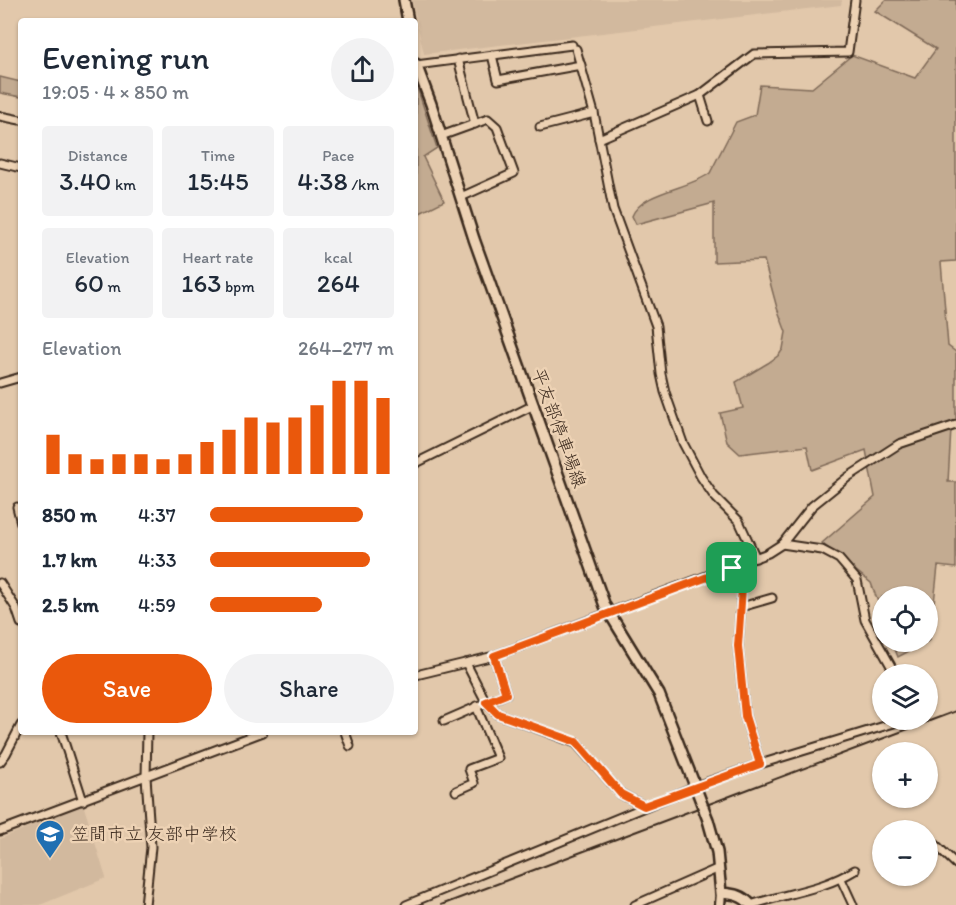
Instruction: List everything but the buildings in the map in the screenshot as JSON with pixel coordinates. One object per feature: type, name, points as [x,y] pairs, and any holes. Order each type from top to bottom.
[{"type":"main road","points":[[404,0],[407,18]]},
{"type":"main road","name":"平友部停車場線","points":[[418,70],[605,606],[659,693],[708,820],[719,868]]},
{"type":"main road","points":[[719,868],[721,893],[737,895],[751,905]]},
{"type":"street","points":[[599,139],[700,95],[754,54],[848,52],[855,0]]},
{"type":"street","points":[[418,64],[574,47],[594,113],[613,209],[656,326],[665,392],[683,443],[708,488],[739,520],[756,558]]},
{"type":"street","points":[[492,55],[498,80],[581,64]]},
{"type":"street","points":[[458,59],[475,124]]},
{"type":"street","points":[[700,95],[708,121]]},
{"type":"street","points":[[540,126],[594,113]]},
{"type":"street","points":[[0,116],[18,120]]},
{"type":"street","points":[[441,136],[489,119],[497,127],[514,172],[461,197]]},
{"type":"street","points":[[0,163],[18,167]]},
{"type":"street","points":[[0,383],[18,378]]},
{"type":"street","points":[[418,462],[534,405]]},
{"type":"street","points":[[418,675],[494,656],[768,554],[782,544],[812,506],[848,477],[898,444],[956,424]]},
{"type":"street","points":[[17,507],[18,511]]},
{"type":"street","points":[[782,544],[822,550],[839,559],[857,580],[865,620],[890,664]]},
{"type":"street","points":[[732,568],[742,588],[738,646],[745,716],[760,764]]},
{"type":"street","points":[[0,584],[18,607]]},
{"type":"street","points":[[741,607],[772,598]]},
{"type":"street","points":[[444,721],[506,694],[494,656]]},
{"type":"street","points":[[465,663],[486,702],[498,714],[576,742],[621,794],[644,806]]},
{"type":"street","points":[[456,791],[474,783],[469,769],[498,758],[477,706]]},
{"type":"street","points":[[0,762],[18,730]]},
{"type":"street","points":[[406,905],[644,806],[760,764],[872,730]]},
{"type":"street","points":[[61,735],[82,801]]},
{"type":"street","points":[[145,905],[151,847],[146,777],[147,735]]},
{"type":"street","points":[[0,831],[255,735]]},
{"type":"street","points":[[346,735],[350,746]]},
{"type":"street","points":[[938,847],[956,864]]},
{"type":"street","points":[[635,905],[719,868]]},
{"type":"street","points":[[751,905],[810,890],[841,879],[855,870]]},
{"type":"street","points":[[841,879],[853,905]]},
{"type":"street","points":[[720,905],[721,893]]},
{"type":"shaded area","points":[[412,0],[842,0],[841,5],[424,54],[418,18],[416,18]]},
{"type":"shaded area","points":[[886,0],[956,0],[956,261],[941,262],[948,346],[956,352],[956,418],[951,429],[948,482],[956,482],[956,568],[938,566],[936,586],[872,586],[822,543],[875,497],[866,450],[812,470],[807,446],[740,454],[727,442],[720,413],[743,408],[736,382],[768,363],[783,349],[786,332],[764,260],[714,262],[714,203],[636,224],[632,216],[637,208],[646,201],[710,173],[736,122],[755,115],[760,85],[812,88],[852,55],[915,78],[936,49],[875,11]]},
{"type":"shaded area","points":[[0,77],[18,81],[18,96],[0,93]]},
{"type":"shaded area","points":[[418,90],[437,148],[423,157],[444,201],[418,214]]},
{"type":"shaded area","points":[[896,652],[907,652],[898,657]]},
{"type":"shaded area","name":"笠間市立 友部中学校","points":[[83,804],[106,878],[40,905],[0,905],[0,839]]},
{"type":"railway","points":[[441,905],[956,711]]},
{"type":"place","name":"笠間市立 友部中学校","points":[[50,860]]},
{"type":"route","points":[[732,568],[742,588],[738,646],[745,716],[760,764],[644,806],[621,794],[576,742],[498,714],[486,702],[506,694],[494,656],[732,568]]}]
